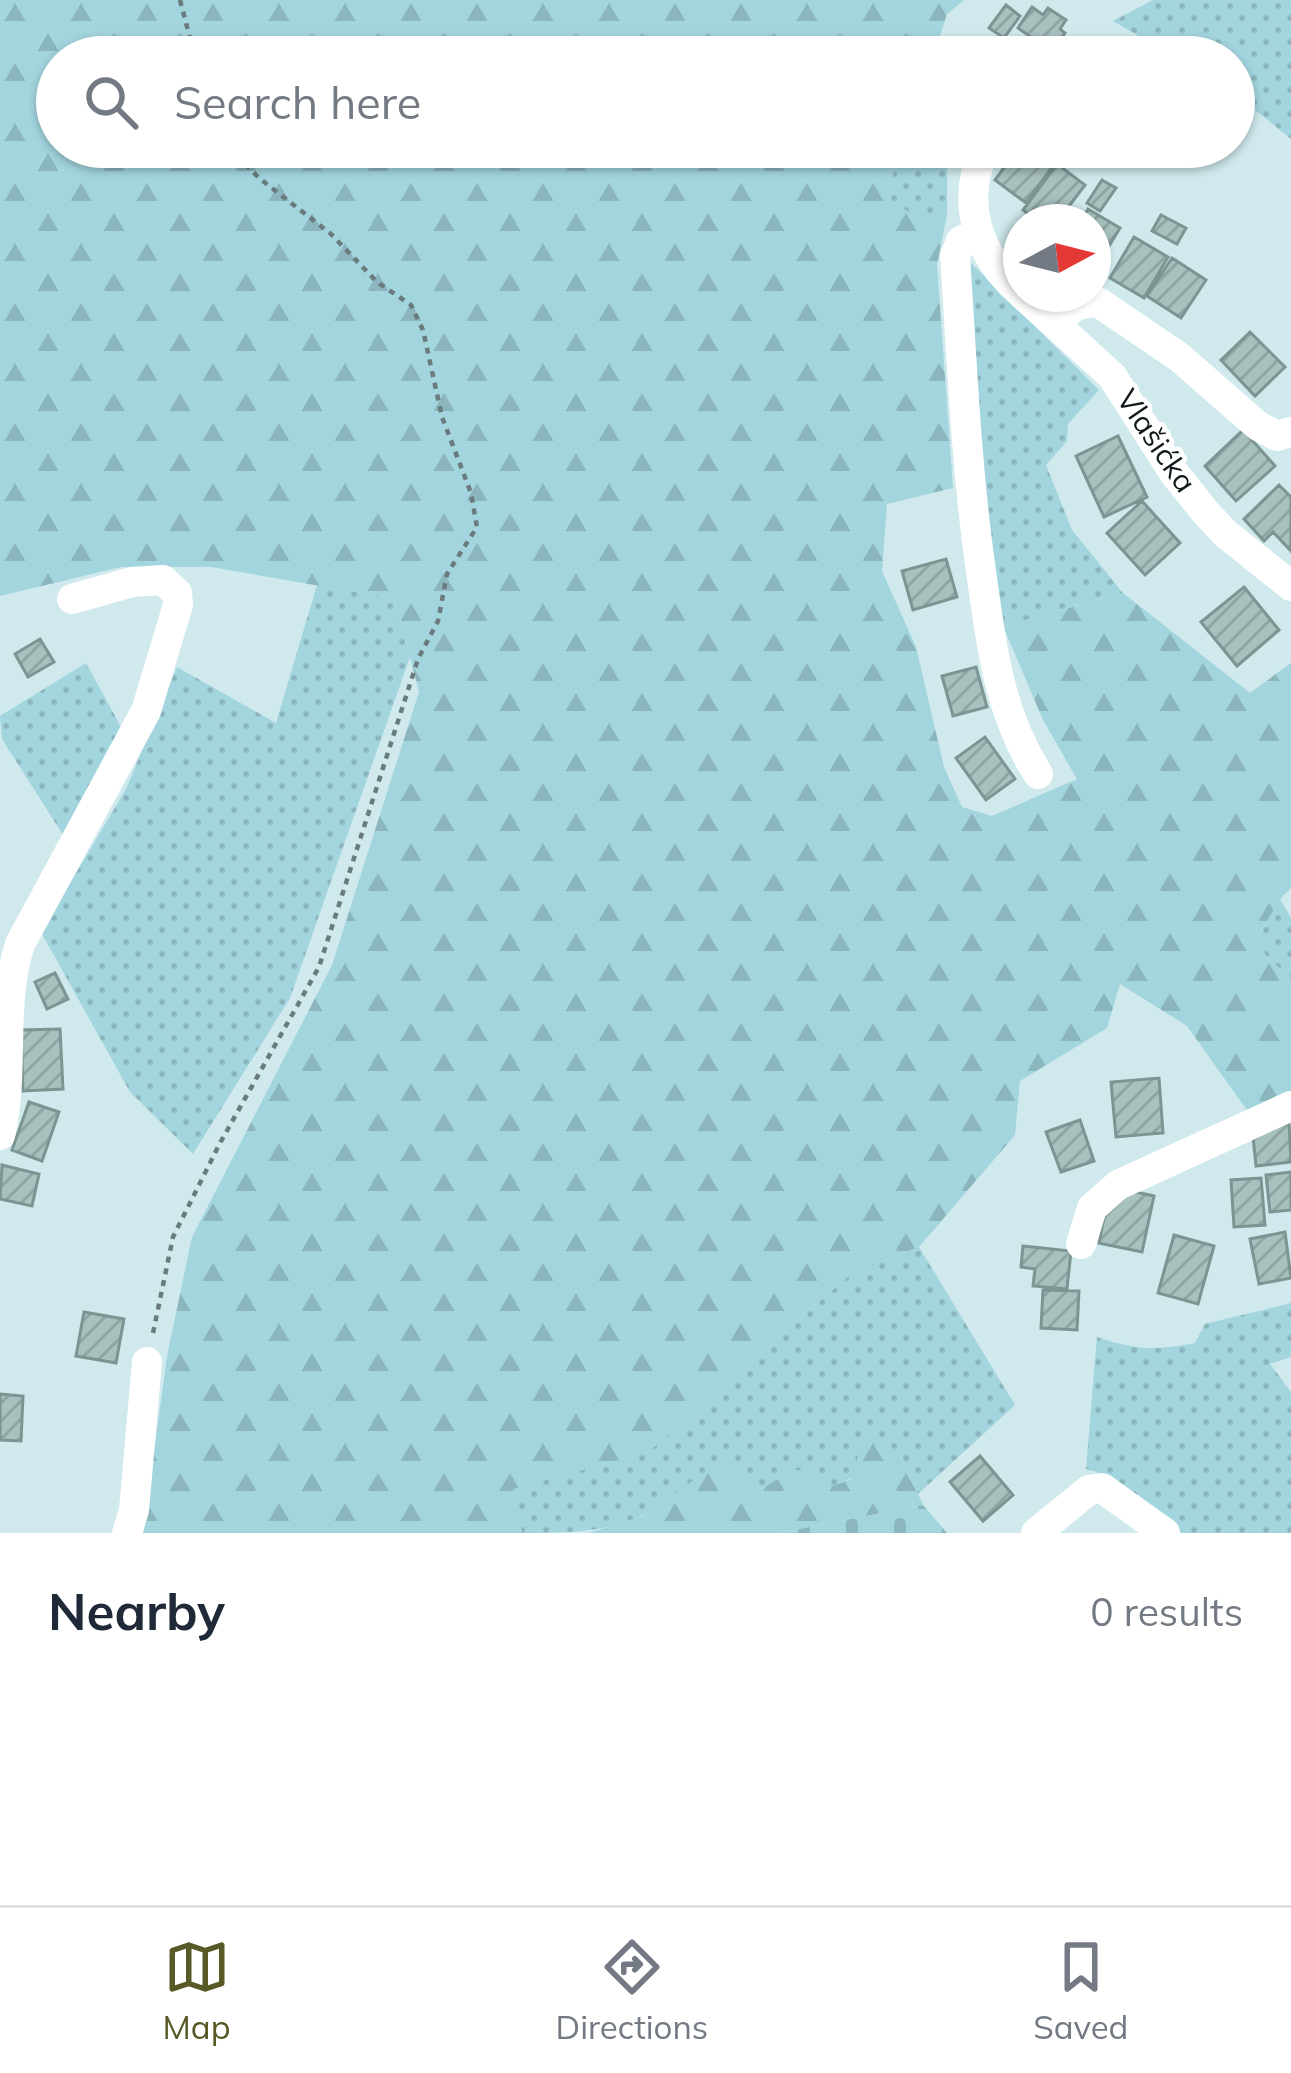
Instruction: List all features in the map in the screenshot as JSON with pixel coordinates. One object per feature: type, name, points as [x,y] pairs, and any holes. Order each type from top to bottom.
[{"type":"street","name":"Vlašićka","points":[[976,168],[974,213],[1003,274]]},
{"type":"street","points":[[979,232],[961,241],[955,256],[977,543],[1001,695],[1038,774]]},
{"type":"street","points":[[1055,322],[1076,305],[1098,302],[1180,357],[1258,426],[1277,436],[1291,432]]},
{"type":"street","name":"Vlašićka","points":[[1043,312],[1112,376],[1192,497],[1226,534],[1291,586]]},
{"type":"street","points":[[0,1136],[10,1076],[7,1006],[15,959],[146,711],[178,605],[177,592],[163,580],[132,582],[72,599]]},
{"type":"street","points":[[1081,1244],[1091,1208],[1118,1185],[1291,1106]]},
{"type":"street","points":[[127,1533],[134,1510],[147,1362]]},
{"type":"street","points":[[1036,1533],[1089,1490],[1102,1488],[1165,1533]]},
{"type":"path","points":[[180,0],[189,36]]},
{"type":"path","points":[[147,1362],[173,1237],[319,967],[418,659],[438,620],[447,574],[477,527],[471,493],[442,417],[423,330],[410,304],[376,282],[331,234],[249,168]]},
{"type":"green space","points":[[0,0],[964,0],[947,14],[940,36],[36,36],[36,168],[895,168],[886,197],[919,219],[947,215],[937,265],[953,488],[887,504],[882,571],[916,647],[944,767],[962,807],[992,816],[1077,779],[1043,720],[1003,626],[1123,593],[1250,693],[1291,663],[1291,888],[1257,938],[1267,958],[1291,978],[1291,1092],[1249,1113],[1187,1026],[1120,984],[1107,1028],[1020,1081],[1015,1135],[919,1247],[852,1273],[648,1452],[513,1489],[522,1533],[143,1533],[167,1356],[192,1237],[332,965],[419,692],[395,599],[211,567],[121,567],[0,596]]},
{"type":"green space","points":[[1153,0],[1291,0],[1291,139],[1255,110],[1255,36],[1139,36],[1113,21]]},
{"type":"green space","points":[[895,168],[947,168],[947,215],[919,219],[885,197]]},
{"type":"green space","points":[[971,263],[1003,295],[1003,312],[1020,312],[1099,390],[1068,424],[1067,441],[1046,465],[1072,530],[1123,593],[1003,626],[984,543],[966,274]]},
{"type":"green space","points":[[317,585],[395,599],[410,657],[290,998],[193,1154],[130,1092],[41,932],[126,789],[177,667],[276,723]]},
{"type":"green space","points":[[86,663],[121,727],[65,838],[2,739],[0,716]]},
{"type":"green space","points":[[1280,899],[1291,918],[1291,978],[1267,958],[1257,938]]},
{"type":"green space","points":[[919,1247],[1015,1405],[918,1494],[900,1454],[833,1487],[817,1470],[792,1470],[761,1489],[731,1466],[704,1476],[627,1522],[583,1531],[522,1533],[512,1489],[648,1452],[852,1273]]},
{"type":"green space","points":[[1291,1303],[1291,1357],[1270,1364],[1291,1392],[1291,1533],[1181,1533],[1097,1472],[1086,1469],[1097,1337],[1145,1348],[1180,1346],[1195,1343],[1205,1324]]},
{"type":"green space","points":[[878,1436],[900,1454],[923,1505],[779,1533],[588,1533],[644,1516],[705,1472],[732,1466],[761,1489],[792,1470],[817,1470],[833,1486],[852,1479],[862,1440]]},
{"type":"green space","points":[[923,1505],[947,1533],[779,1533]]},
{"type":"building","points":[[1006,5],[1020,16],[1005,36],[989,28]]},
{"type":"building","points":[[1032,7],[1043,15],[1048,8],[1066,20],[1060,29],[1063,36],[1029,36],[1018,28]]},
{"type":"building","points":[[1004,168],[1051,168],[1026,203],[995,180]]},
{"type":"building","points":[[1054,168],[1062,168],[1085,185],[1071,204],[1027,204]]},
{"type":"building","points":[[1102,180],[1116,188],[1105,204],[1087,203]]},
{"type":"building","points":[[1161,215],[1186,228],[1177,244],[1152,231]]},
{"type":"building","points":[[1111,223],[1120,228],[1111,243]]},
{"type":"building","points":[[1134,237],[1168,257],[1144,298],[1111,276]]},
{"type":"building","points":[[1172,258],[1206,280],[1181,318],[1147,296]]},
{"type":"building","points":[[1250,332],[1285,367],[1255,396],[1221,360]]},
{"type":"building","points":[[1243,430],[1275,466],[1236,501],[1205,466]]},
{"type":"building","points":[[1118,436],[1147,497],[1104,517],[1076,456]]},
{"type":"building","points":[[1279,485],[1291,497],[1291,551],[1273,532],[1264,541],[1244,519]]},
{"type":"building","points":[[1142,501],[1180,543],[1145,575],[1107,533]]},
{"type":"building","points":[[946,559],[957,597],[913,610],[902,571]]},
{"type":"building","points":[[1244,587],[1279,630],[1237,666],[1201,622]]},
{"type":"building","points":[[40,639],[54,662],[28,677],[15,654]]},
{"type":"building","points":[[976,667],[987,707],[953,716],[942,676]]},
{"type":"building","points":[[985,737],[1015,779],[986,800],[956,758]]},
{"type":"building","points":[[55,973],[68,999],[47,1009],[35,982]]},
{"type":"building","points":[[60,1029],[63,1089],[23,1091],[21,1030]]},
{"type":"building","points":[[1159,1078],[1163,1133],[1116,1137],[1111,1082]]},
{"type":"building","points":[[29,1102],[59,1112],[42,1161],[12,1150]]},
{"type":"building","points":[[1080,1120],[1094,1161],[1061,1172],[1046,1132]]},
{"type":"building","points":[[1289,1123],[1291,1162],[1256,1166],[1252,1127]]},
{"type":"building","points":[[2,1165],[39,1174],[32,1206],[0,1199]]},
{"type":"building","points":[[1291,1172],[1291,1210],[1270,1212],[1266,1175]]},
{"type":"building","points":[[1261,1178],[1265,1225],[1234,1227],[1231,1180]]},
{"type":"building","points":[[1126,1190],[1154,1196],[1142,1252],[1099,1243],[1107,1203]]},
{"type":"building","points":[[1285,1232],[1291,1278],[1259,1284],[1250,1239]]},
{"type":"building","points":[[1174,1235],[1214,1246],[1198,1304],[1158,1293]]},
{"type":"building","points":[[1023,1246],[1071,1251],[1067,1289],[1033,1286],[1035,1269],[1021,1267]]},
{"type":"building","points":[[1043,1290],[1079,1291],[1077,1330],[1041,1328]]},
{"type":"building","points":[[84,1312],[124,1319],[116,1363],[76,1356]]},
{"type":"building","points":[[0,1394],[23,1396],[21,1441],[0,1440]]},
{"type":"building","points":[[980,1456],[1013,1495],[983,1521],[950,1482]]}]
